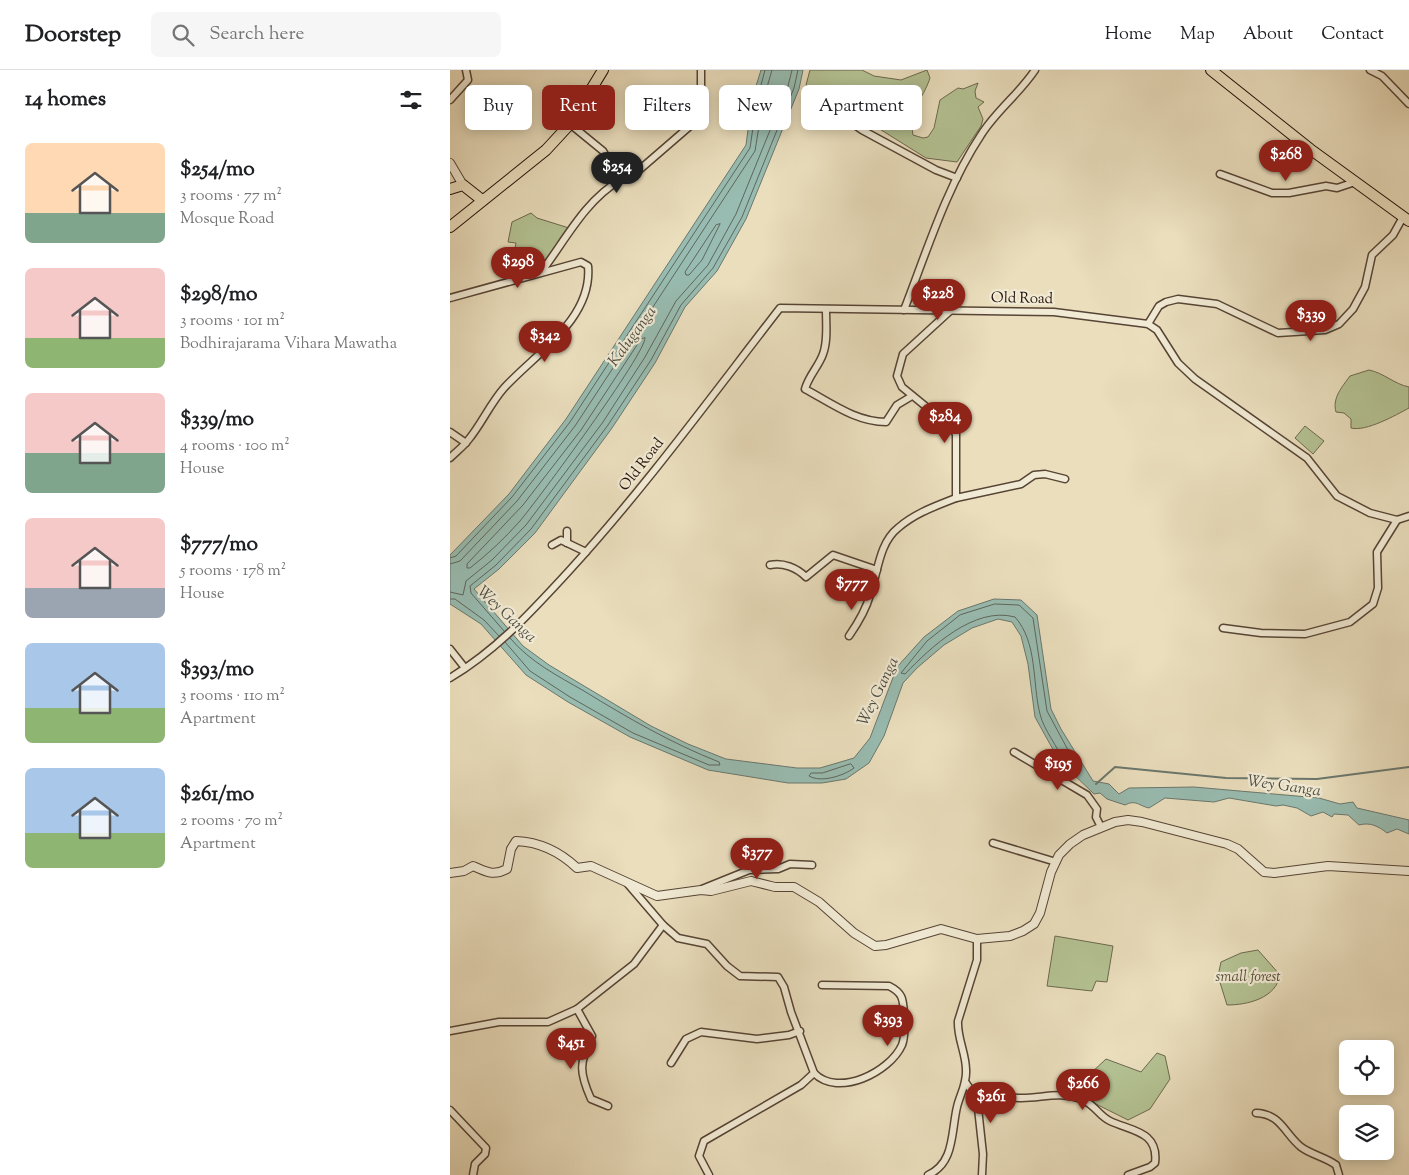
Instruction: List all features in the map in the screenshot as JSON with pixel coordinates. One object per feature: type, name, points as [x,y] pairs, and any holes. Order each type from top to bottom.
[{"type":"main road","points":[[593,85],[602,70]]},
{"type":"main road","points":[[1211,70],[1355,182],[1406,219]]},
{"type":"main road","points":[[450,227],[546,150],[564,130]]},
{"type":"main road","points":[[450,189],[463,185],[482,200]]},
{"type":"street","points":[[450,100],[468,80],[466,70]]},
{"type":"street","points":[[542,272],[588,207],[606,188],[638,171],[697,120],[701,97],[701,70]]},
{"type":"street","points":[[904,310],[957,178],[981,135],[1035,70]]},
{"type":"street","points":[[1370,70],[1382,76],[1409,104]]},
{"type":"street","points":[[577,130],[603,151],[620,180]]},
{"type":"street","points":[[862,130],[936,170],[957,178]]},
{"type":"street","points":[[450,163],[463,185]]},
{"type":"street","points":[[1220,174],[1272,193],[1289,193],[1326,186],[1336,188],[1355,182]]},
{"type":"street","points":[[1406,219],[1393,235],[1372,255],[1365,287],[1353,309],[1340,324],[1325,330],[1284,334],[1216,304],[1178,299],[1166,302],[1160,306],[1148,324],[1157,330],[1178,363],[1307,458],[1337,496],[1370,513],[1397,520],[1409,516]]},
{"type":"street","points":[[450,298],[581,262],[588,266],[589,280],[582,302],[574,316],[504,389],[466,443],[450,458]]},
{"type":"street","name":"Old Road","points":[[450,678],[500,643],[525,619],[586,552],[629,502],[780,308],[1054,312],[1148,324]]},
{"type":"street","points":[[826,310],[823,354],[805,389],[856,417],[870,422],[886,422],[897,405],[912,396]]},
{"type":"street","points":[[950,311],[903,354],[896,376],[902,387],[951,427],[956,434],[956,498]]},
{"type":"street","points":[[450,432],[466,443]]},
{"type":"street","points":[[849,636],[860,619],[884,546],[896,528],[920,512],[956,498],[1021,484],[1034,475],[1065,479]]},
{"type":"street","points":[[1223,628],[1261,633],[1305,634],[1350,622],[1373,604],[1378,588],[1377,552],[1397,520]]},
{"type":"street","points":[[567,531],[567,543]]},
{"type":"street","points":[[552,545],[561,540],[586,552]]},
{"type":"street","points":[[770,565],[776,564],[797,568],[806,577],[832,555],[877,570]]},
{"type":"street","points":[[450,649],[465,668]]},
{"type":"street","points":[[1014,752],[1087,795],[1097,809],[1096,817],[1101,828]]},
{"type":"street","points":[[450,873],[464,871],[473,866],[490,873],[499,873],[507,869],[511,849],[516,841],[533,842],[562,854],[577,868],[591,866],[657,896],[701,890],[726,889],[751,881],[774,887],[794,887],[819,902],[854,933],[875,946],[886,945],[941,929],[977,939],[1010,936],[1034,924],[1040,913],[1051,872],[1070,844],[1101,828],[1128,820],[1227,844],[1238,849],[1264,872],[1274,873],[1328,866],[1409,871]]},
{"type":"street","points":[[993,843],[1056,862]]},
{"type":"street","points":[[701,890],[749,870],[778,869],[790,864],[812,865]]},
{"type":"street","points":[[627,883],[663,925],[678,938],[707,944],[727,966],[740,976],[778,977],[784,987],[791,1012],[800,1031],[814,1073],[828,1083],[843,1084],[875,1072],[897,1052],[905,1033],[902,996],[897,990],[889,986],[822,985]]},
{"type":"street","points":[[450,1031],[499,1022],[548,1022],[577,1009],[634,964],[663,925]]},
{"type":"street","points":[[928,1175],[937,1171],[951,1149],[957,1107],[966,1084],[966,1068],[958,1031],[958,1021],[976,960],[977,939]]},
{"type":"street","points":[[577,1009],[592,1036],[582,1056],[582,1080],[591,1099],[608,1106]]},
{"type":"street","points":[[671,1063],[686,1039],[701,1032],[758,1040],[789,1035],[800,1031]]},
{"type":"street","points":[[709,1175],[699,1156],[699,1149],[704,1141],[801,1085],[814,1073]]},
{"type":"street","points":[[966,1084],[977,1099],[983,1154],[982,1175]]},
{"type":"street","points":[[977,1099],[993,1094],[1020,1098],[1050,1094],[1081,1098],[1093,1104],[1110,1121],[1146,1135],[1156,1153],[1155,1162],[1150,1167],[1128,1175]]},
{"type":"street","points":[[450,1110],[486,1148],[485,1154],[472,1170],[473,1175]]},
{"type":"street","points":[[1256,1113],[1268,1113],[1302,1147],[1336,1165],[1339,1175]]},
{"type":"green space","points":[[810,70],[862,70],[874,76],[901,80],[927,70],[930,78],[922,96],[922,85],[806,85]]},
{"type":"green space","points":[[978,83],[975,91],[976,98],[984,102],[978,107],[983,119],[981,126],[957,162],[926,158],[881,130],[912,130],[913,135],[923,138],[928,137],[934,128],[940,100],[958,88],[963,89]]},
{"type":"green space","points":[[531,213],[537,218],[569,228],[542,266],[541,257],[514,253],[516,243],[508,242],[512,222]]},
{"type":"green space","points":[[1369,370],[1409,387],[1409,408],[1365,428],[1351,428],[1351,419],[1344,413],[1336,412],[1335,402],[1350,376]]},
{"type":"green space","points":[[1305,426],[1324,441],[1313,454],[1295,438]]},
{"type":"green space","points":[[1055,936],[1113,946],[1107,982],[1096,981],[1092,991],[1047,986]]},
{"type":"green space","name":"small forest","points":[[1258,950],[1280,975],[1277,983],[1267,995],[1260,999],[1244,1004],[1227,1005],[1218,976],[1221,962],[1241,953]]},
{"type":"green space","points":[[1157,1053],[1165,1056],[1170,1079],[1150,1109],[1128,1120],[1096,1104],[1089,1096],[1090,1074],[1106,1059],[1141,1072]]},
{"type":"water","points":[[761,70],[803,70],[799,89],[791,109],[791,85],[756,85]]},
{"type":"water","name":"Kaluganga","points":[[748,130],[782,130],[746,219],[717,271],[685,307],[655,363],[612,428],[535,533],[499,569],[474,589],[523,646],[549,665],[651,726],[688,744],[726,759],[797,768],[820,768],[854,758],[870,738],[897,667],[924,637],[958,611],[994,599],[1021,600],[1037,615],[1051,709],[1093,781],[1109,784],[1119,794],[1129,788],[1194,787],[1319,798],[1340,804],[1353,802],[1357,808],[1409,820],[1409,834],[1397,829],[1387,833],[1374,825],[1359,825],[1348,815],[1334,814],[1332,817],[1323,812],[1311,816],[1297,808],[1229,798],[1214,802],[1165,798],[1149,808],[1135,803],[1125,805],[1107,799],[1100,793],[1094,794],[1070,771],[1060,767],[1056,755],[1035,717],[1028,664],[1021,636],[1012,622],[998,619],[972,628],[944,645],[917,668],[903,683],[884,736],[869,763],[846,779],[822,783],[788,783],[708,770],[630,737],[568,702],[526,675],[481,624],[450,604],[450,555],[509,494],[566,419],[746,145]]},
{"type":"waterway","name":"Wey Ganga","points":[[1096,784],[1115,767],[1226,778],[1317,779],[1409,767]]}]
